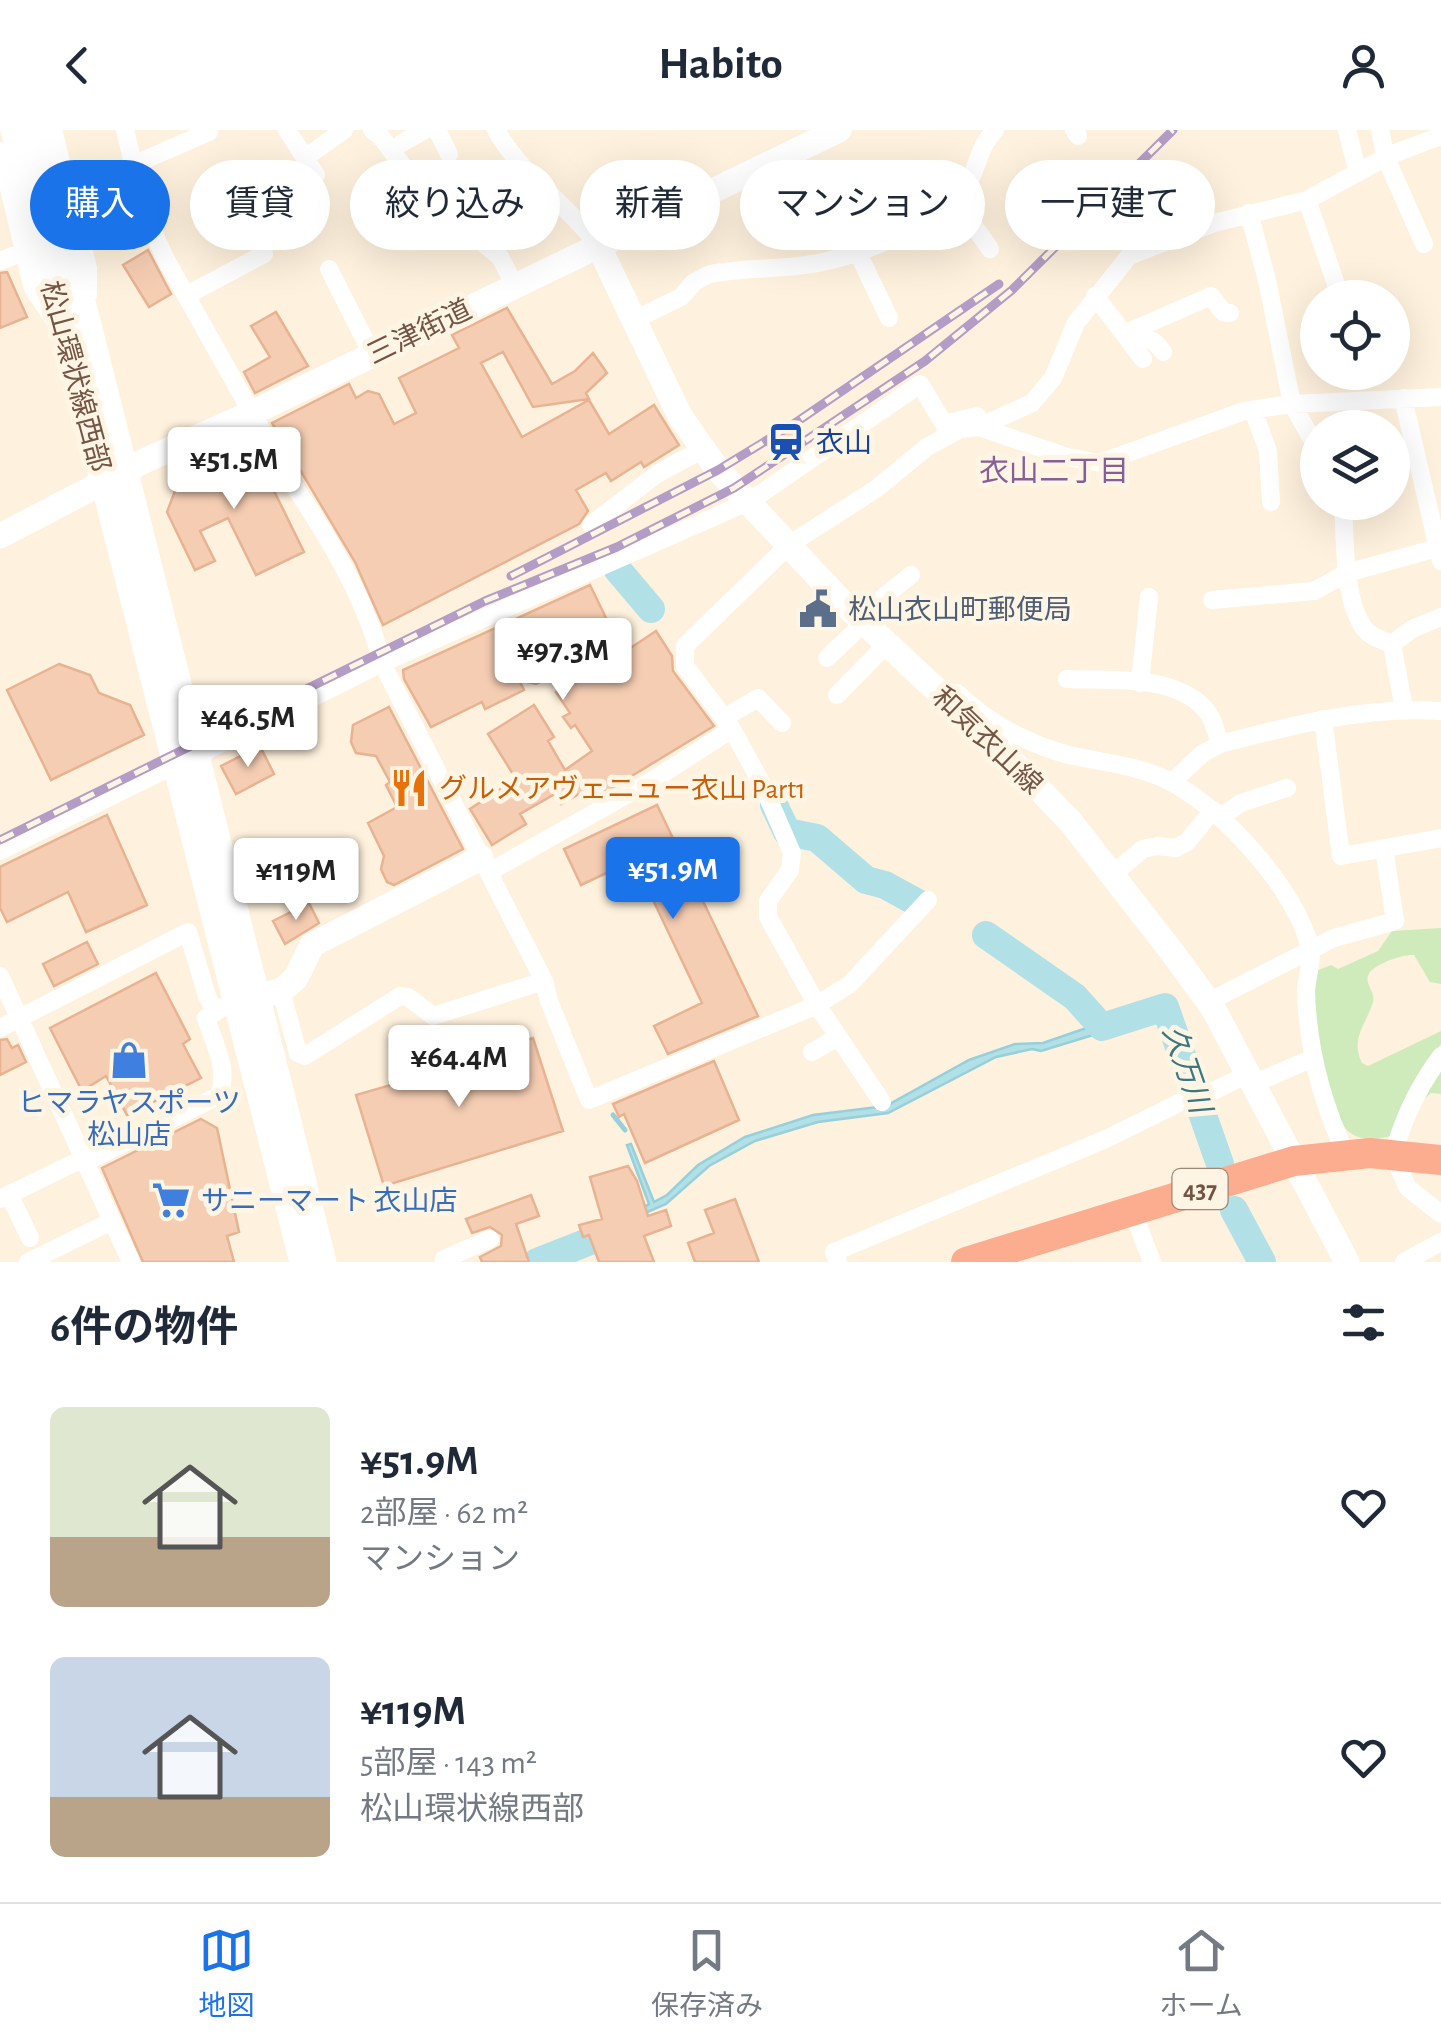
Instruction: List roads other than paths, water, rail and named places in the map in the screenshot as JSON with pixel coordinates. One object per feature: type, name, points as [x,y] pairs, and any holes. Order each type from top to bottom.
[{"type":"highway","name":"437","points":[[966,1262],[1346,1154],[1440,1171]]},
{"type":"highway","name":"437","points":[[1297,1168],[1337,1170],[1397,1163]]},
{"type":"highway","name":"437","points":[[1013,1262],[1134,1217]]},
{"type":"street","name":"松山環状線西部","points":[[13,130],[62,330],[115,476]]},
{"type":"street","name":"松山環状線西部","points":[[36,130],[88,321],[115,476],[187,762],[248,1000],[324,1262]]},
{"type":"street","points":[[52,130],[88,268],[88,321]]},
{"type":"street","points":[[125,130],[134,160]]},
{"type":"street","points":[[287,130],[305,158],[344,130]]},
{"type":"street","points":[[372,130],[425,195],[500,256],[514,284]]},
{"type":"street","points":[[402,142],[425,130]]},
{"type":"street","points":[[437,130],[450,154]]},
{"type":"street","points":[[496,130],[526,174],[580,222]]},
{"type":"street","name":"三津街道","points":[[720,187],[839,130]]},
{"type":"street","points":[[976,160],[979,150],[995,130]]},
{"type":"street","points":[[1347,130],[1358,173]]},
{"type":"street","points":[[1380,130],[1386,158],[1424,244]]},
{"type":"street","points":[[144,160],[209,132]]},
{"type":"street","points":[[1215,223],[1307,200],[1439,134]]},
{"type":"street","points":[[0,151],[8,214],[26,250],[34,289],[62,330]]},
{"type":"street","points":[[1307,200],[1335,280]]},
{"type":"street","points":[[1249,213],[1292,404],[1300,418]]},
{"type":"street","points":[[985,242],[990,249]]},
{"type":"street","points":[[0,261],[26,250]]},
{"type":"street","points":[[160,250],[374,628],[382,663],[544,981],[589,1100],[817,1005],[850,984],[928,900]]},
{"type":"street","name":"三津街道","points":[[0,536],[115,476],[587,250]]},
{"type":"street","name":"和気衣山線","points":[[600,250],[680,416],[724,476],[821,579],[866,616],[888,644],[1070,821],[1208,1002],[1347,1262]]},
{"type":"street","points":[[634,320],[681,297],[694,282],[710,274],[821,263],[861,250]]},
{"type":"street","points":[[882,1102],[817,1005],[767,914],[768,901],[790,870],[792,853],[763,786],[728,724],[685,666],[684,649],[790,544],[876,489],[944,436],[1016,412],[1046,391],[1076,323],[1129,256],[1143,250]]},
{"type":"street","points":[[857,252],[889,318]]},
{"type":"street","points":[[186,294],[264,254]]},
{"type":"street","points":[[329,269],[372,354]]},
{"type":"street","points":[[1096,296],[1143,359]]},
{"type":"street","points":[[1126,336],[1210,296],[1224,312],[1230,313]]},
{"type":"street","points":[[1126,336],[1148,338],[1157,342],[1163,352]]},
{"type":"street","points":[[0,852],[382,663],[750,502],[920,384],[944,424],[976,416],[979,427]]},
{"type":"street","points":[[979,427],[1100,463],[1253,410],[1292,404],[1441,397]]},
{"type":"street","points":[[1212,600],[1314,591],[1347,574],[1440,552],[1403,398]]},
{"type":"street","points":[[1253,410],[1268,451],[1272,502]]},
{"type":"street","points":[[591,524],[656,474],[703,449]]},
{"type":"street","points":[[1342,520],[1347,574],[1365,630],[1392,644]]},
{"type":"street","points":[[827,658],[911,575]]},
{"type":"street","points":[[1140,683],[1150,598]]},
{"type":"street","points":[[866,616],[1014,737],[1069,755],[1135,767],[1172,782],[1217,814],[1246,843],[1280,887],[1310,949],[1306,990],[1314,1058],[1329,1118],[1346,1154]]},
{"type":"street","points":[[1392,644],[1441,617]]},
{"type":"street","points":[[836,695],[888,644]]},
{"type":"street","points":[[1392,644],[1404,709]]},
{"type":"street","points":[[1067,679],[1140,683],[1176,690],[1205,708],[1220,744]]},
{"type":"street","points":[[30,1238],[4,1196],[218,1096],[224,1074],[206,1018],[296,978],[312,946],[653,780],[758,698],[782,723]]},
{"type":"street","points":[[1172,782],[1202,754],[1220,744],[1356,712],[1441,711]]},
{"type":"street","points":[[1322,720],[1341,856],[1441,838]]},
{"type":"street","points":[[1112,875],[1142,849],[1183,845],[1217,814],[1287,788]]},
{"type":"street","points":[[1208,1002],[1310,949],[1357,930],[1395,921],[1384,848]]},
{"type":"street","points":[[0,1028],[188,932],[207,996],[248,1000],[305,1056],[400,996],[408,997],[434,1016],[544,981]]},
{"type":"street","points":[[0,976],[131,1262]]},
{"type":"street","name":"松山環状線西部","points":[[248,1000],[302,1262]]},
{"type":"street","points":[[812,1052],[838,1038]]},
{"type":"street","points":[[1441,1056],[1417,1091],[1397,1163],[1408,1188],[1441,1214]]},
{"type":"street","points":[[838,1262],[834,1252],[1197,1096],[1314,1058]]},
{"type":"street","points":[[1134,1217],[1152,1262]]},
{"type":"street","points":[[28,1262],[112,1222]]},
{"type":"street","points":[[445,1262],[444,1258],[490,1239]]},
{"type":"street","points":[[1404,1262],[1441,1242]]},
{"type":"water","points":[[1098,1024],[1103,1032],[1041,1051],[1032,1049],[996,1057],[888,1113],[818,1122],[755,1141],[709,1166],[666,1204],[606,1239],[568,1251],[567,1245],[598,1236],[649,1204],[627,1145],[631,1144],[654,1202],[667,1195],[698,1165],[745,1137],[813,1115],[886,1106],[969,1060],[1015,1044],[1043,1043]]},
{"type":"waterway","name":"久万川","points":[[618,570],[651,609]]},
{"type":"waterway","name":"久万川","points":[[774,805],[787,832],[817,838],[866,880],[885,885],[916,902]]},
{"type":"waterway","name":"久万川","points":[[986,935],[1075,997],[1102,1027],[1165,1007],[1220,1164]]},
{"type":"waterway","points":[[613,1115],[625,1130]]},
{"type":"waterway","name":"久万川","points":[[1234,1210],[1262,1262]]},
{"type":"waterway","points":[[537,1262],[603,1236]]},
{"type":"railway","points":[[0,840],[485,601],[617,547],[734,488],[925,361],[1012,290],[1173,130]]},
{"type":"railway","points":[[511,576],[718,470],[795,423],[999,284]]},
{"type":"place","name":"衣山","points":[[786,442]]},
{"type":"place","name":"松山衣山町郵便局","points":[[818,609]]},
{"type":"place","name":"グルメアヴェニュー衣山 Part1","points":[[409,788]]},
{"type":"place","name":"ヒマラヤスポーツ 松山店","points":[[129,1060]]},
{"type":"place","name":"サニーマート 衣山店","points":[[171,1200]]},
{"type":"district","name":"衣山二丁目","points":[[1054,471]]}]
